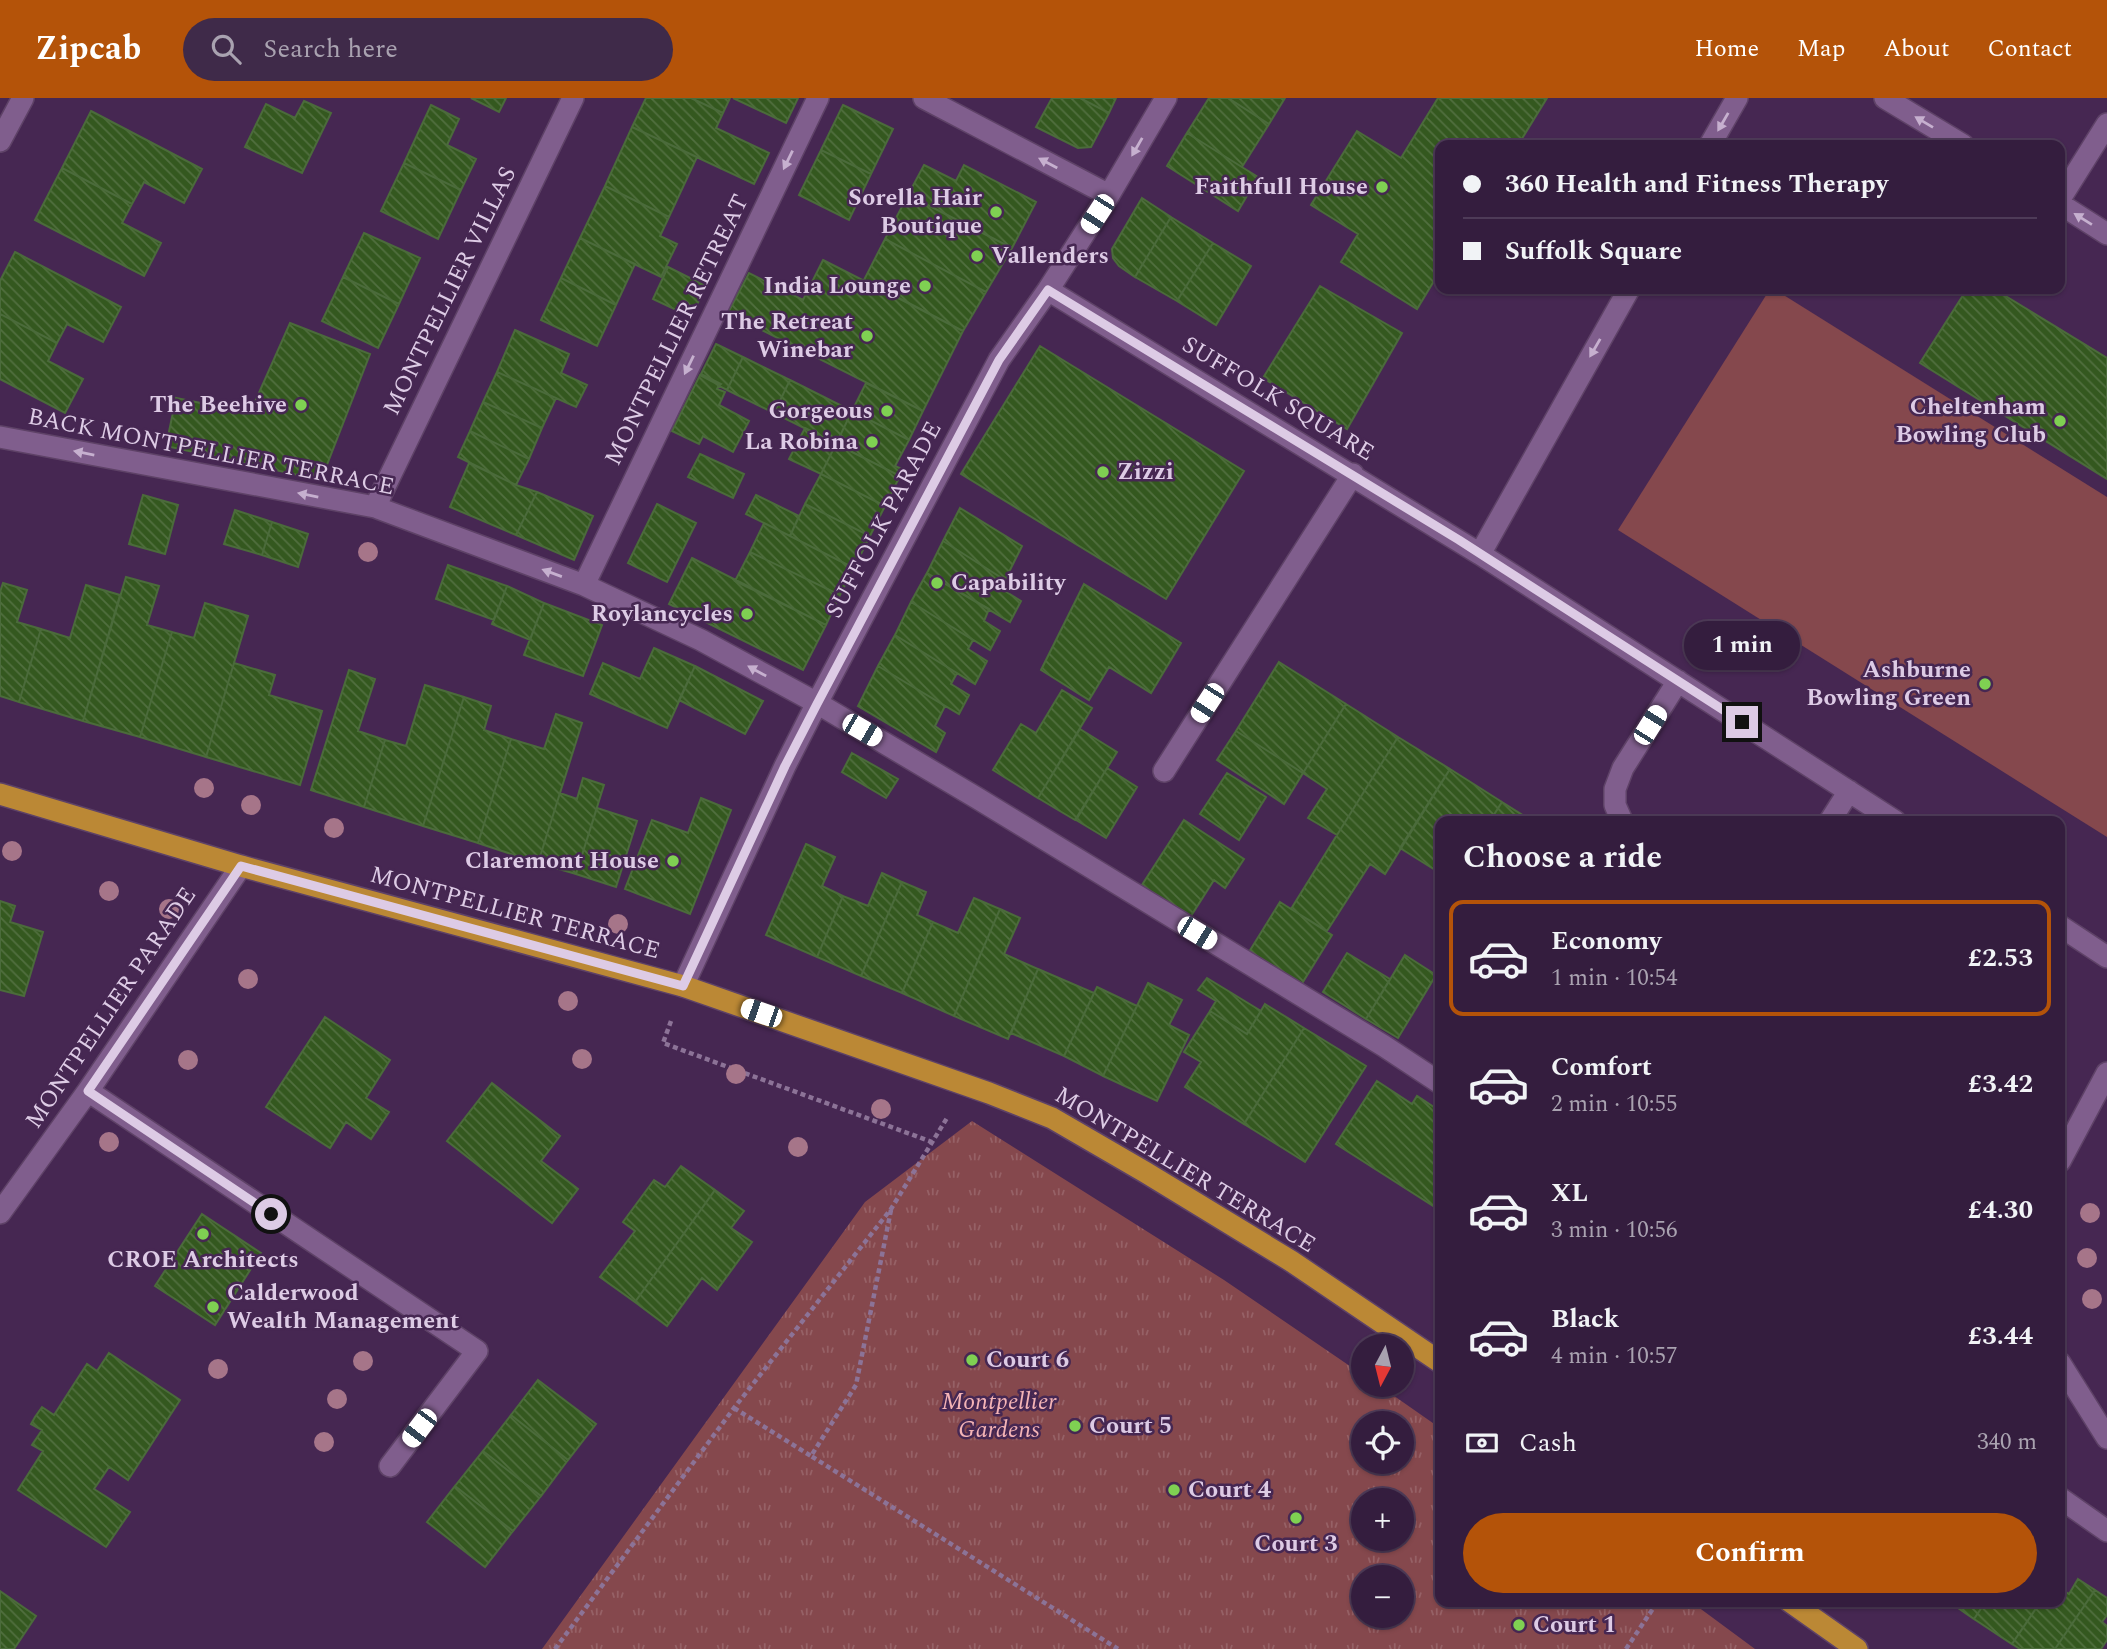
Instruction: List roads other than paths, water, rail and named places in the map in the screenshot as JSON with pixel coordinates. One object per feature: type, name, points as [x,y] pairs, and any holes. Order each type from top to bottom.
[{"type":"highway","name":"MONTPELLIER TERRACE","points":[[0,794],[241,866],[683,986],[989,1093],[1052,1118],[1145,1172],[1291,1261],[1435,1359]]},
{"type":"highway","points":[[1798,1607],[1857,1649]]},
{"type":"street","points":[[0,141],[23,98]]},
{"type":"street","name":"MONTPELLIER VILLAS","points":[[375,507],[573,98]]},
{"type":"street","name":"MONTPELLIER RETREAT","points":[[584,585],[818,98]]},
{"type":"street","points":[[924,98],[1109,195]]},
{"type":"street","name":"SUFFOLK PARADE","points":[[683,986],[785,766],[999,360],[1109,195],[1166,98]]},
{"type":"street","points":[[1713,140],[1737,98]]},
{"type":"street","points":[[1885,98],[1955,140]]},
{"type":"street","points":[[2065,193],[2107,124]]},
{"type":"street","points":[[2065,205],[2107,234]]},
{"type":"street","name":"SUFFOLK SQUARE","points":[[1048,290],[1353,474],[1887,816]]},
{"type":"street","points":[[1480,554],[1626,294]]},
{"type":"street","name":"BACK MONTPELLIER TERRACE","points":[[0,437],[375,507],[584,585],[701,640],[817,704],[977,798],[1435,1080]]},
{"type":"street","points":[[1164,771],[1353,474]]},
{"type":"street","points":[[1620,816],[1615,805],[1615,789],[1623,768],[1678,681]]},
{"type":"street","points":[[1833,816],[1849,791]]},
{"type":"street","name":"MONTPELLIER PARADE","points":[[0,1213],[88,1091],[241,866]]},
{"type":"street","points":[[2065,929],[2107,957]]},
{"type":"street","points":[[2065,1152],[2107,1073]]},
{"type":"street","points":[[88,1091],[477,1351],[390,1466]]},
{"type":"street","points":[[2065,1371],[2107,1438]]},
{"type":"street","points":[[2065,1502],[2107,1531]]},
{"type":"place","name":"Faithfull House","points":[[1382,187]]},
{"type":"place","name":"Sorella Hair Boutique","points":[[996,212]]},
{"type":"place","name":"Vallenders","points":[[977,256]]},
{"type":"place","name":"India Lounge","points":[[925,286]]},
{"type":"place","name":"The Retreat Winebar","points":[[867,336]]},
{"type":"place","name":"The Beehive","points":[[301,405]]},
{"type":"place","name":"Gorgeous","points":[[887,411]]},
{"type":"place","name":"Cheltenham Bowling Club","points":[[2060,421]]},
{"type":"place","name":"La Robina","points":[[872,442]]},
{"type":"place","name":"Zizzi","points":[[1103,472]]},
{"type":"place","name":"Capability","points":[[937,583]]},
{"type":"place","name":"Roylancycles","points":[[747,614]]},
{"type":"place","name":"Ashburne Bowling Green","points":[[1985,684]]},
{"type":"place","name":"Claremont House","points":[[673,861]]},
{"type":"place","name":"CROE Architects","points":[[203,1234]]},
{"type":"place","name":"Calderwood Wealth Management","points":[[213,1307]]},
{"type":"place","name":"Court 6","points":[[972,1360]]},
{"type":"place","name":"Court 5","points":[[1075,1426]]},
{"type":"place","name":"Court 4","points":[[1174,1490]]},
{"type":"place","name":"Court 3","points":[[1296,1518]]},
{"type":"place","name":"Court 1","points":[[1519,1625]]},
{"type":"park label","name":"Montpellier Gardens","points":[[999,1416]]}]
